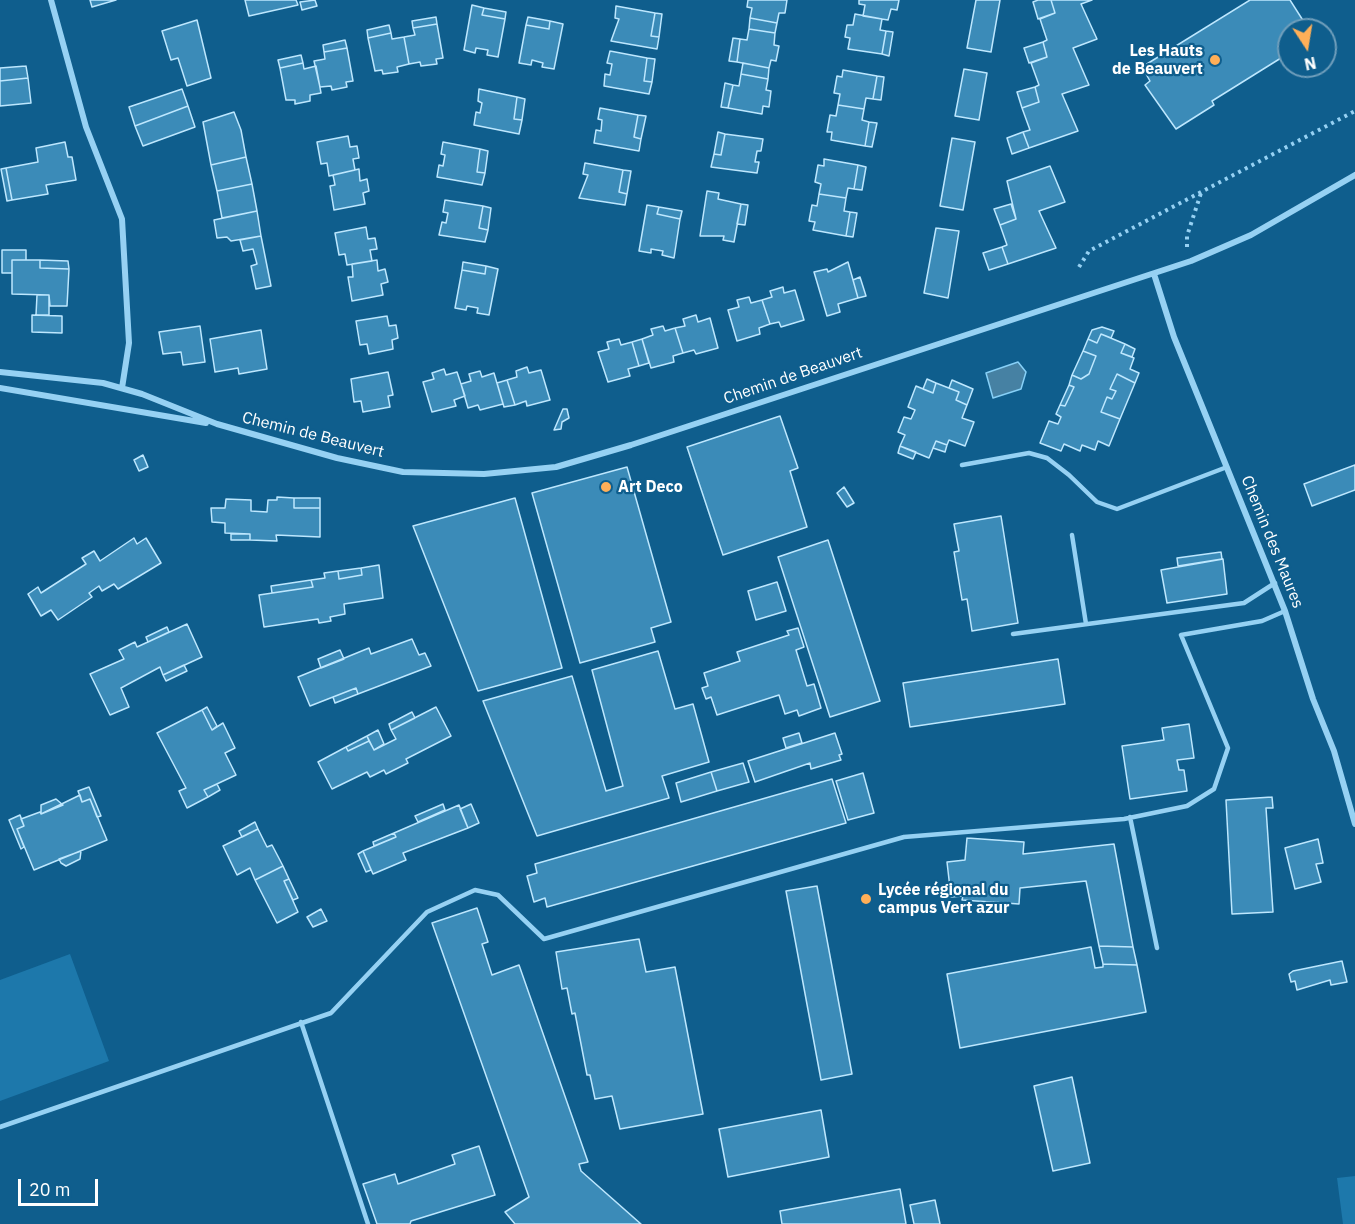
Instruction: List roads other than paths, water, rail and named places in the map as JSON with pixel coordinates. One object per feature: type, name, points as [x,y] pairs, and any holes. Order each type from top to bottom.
[{"type":"street","points":[[51,0],[86,127],[123,219],[129,343],[122,388]]},
{"type":"street","name":"Chemin de Beauvert","points":[[0,372],[103,383],[217,424],[337,458],[404,472],[484,474],[556,467],[631,445],[971,331],[1154,274],[1251,235],[1355,175]]},
{"type":"street","name":"Chemin des Maures","points":[[1154,274],[1174,337],[1286,611],[1313,699],[1334,751],[1355,824]]},
{"type":"street","name":"Chemin de Beauvert","points":[[0,388],[217,424]]},
{"type":"lane","points":[[962,465],[1029,453],[1047,458],[1069,475],[1096,502],[1118,509],[1227,467]]},
{"type":"lane","points":[[1072,535],[1086,624]]},
{"type":"lane","points":[[1013,634],[1244,603],[1275,583]]},
{"type":"lane","points":[[0,1127],[331,1013],[427,912],[476,890],[498,895],[544,939],[904,837],[1130,818],[1187,806],[1214,789],[1228,748],[1181,635],[1262,621],[1286,611]]},
{"type":"lane","points":[[1130,818],[1157,948]]},
{"type":"lane","points":[[301,1022],[368,1224]]},
{"type":"place","name":"Les Hauts de Beauvert","points":[[1215,60]]},
{"type":"place","name":"Art Deco","points":[[606,487]]},
{"type":"place","name":"Lycée régional du campus Vert azur","points":[[866,899]]}]
